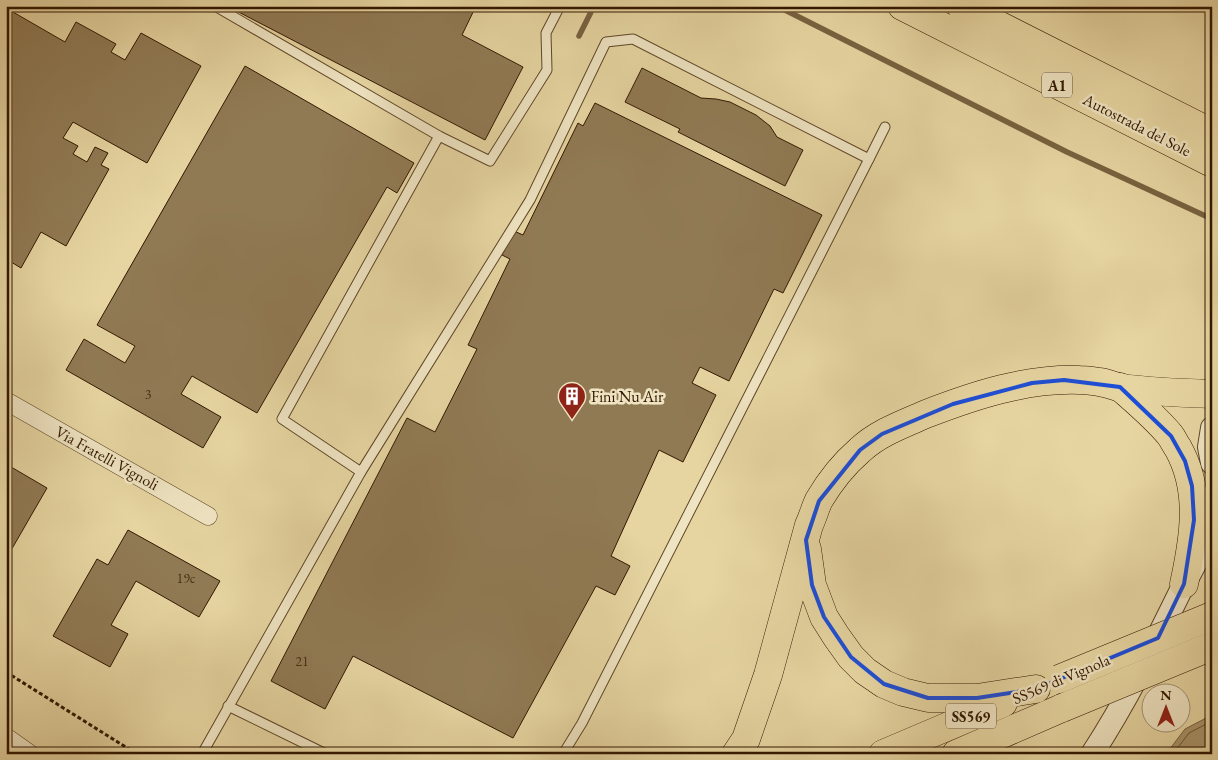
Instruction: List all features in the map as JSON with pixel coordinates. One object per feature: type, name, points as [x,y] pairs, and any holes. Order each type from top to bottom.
[{"type":"highway","name":"Autostrada del Sole","points":[[902,6],[1212,163]]},
{"type":"highway","name":"Autostrada del Sole","points":[[961,6],[1212,133]]},
{"type":"highway","points":[[736,754],[746,739],[768,675],[809,525],[819,501],[836,475],[860,450],[882,434],[909,421],[997,390],[1032,383],[1080,380],[1120,387],[1178,393],[1212,394]]},
{"type":"highway","points":[[1120,387],[1148,411],[1171,436],[1185,460],[1192,486],[1194,520],[1191,552],[1184,584]]},
{"type":"highway","points":[[806,540],[812,585],[824,617],[851,657],[865,671],[884,684],[904,692],[928,698],[977,698],[1048,684]]},
{"type":"highway","name":"SS569 di Vignola","points":[[882,754],[1212,616]]},
{"type":"highway","name":"SS569 di Vignola","points":[[956,754],[1212,646]]},
{"type":"street","name":"Via Fratelli Vignoli","points":[[6,401],[208,516]]},
{"type":"street","points":[[1211,463],[1209,447],[1212,428]]},
{"type":"street","points":[[1092,754],[1113,722],[1146,662],[1210,535]]},
{"type":"street","points":[[6,737],[30,754]]},
{"type":"lane","points":[[215,6],[439,136],[490,161],[547,70],[546,33],[560,6]]},
{"type":"lane","points":[[202,754],[361,472],[530,200],[606,42],[633,39],[869,159]]},
{"type":"lane","points":[[563,754],[582,723],[885,127]]},
{"type":"lane","points":[[361,472],[282,419],[439,136]]},
{"type":"lane","points":[[228,706],[326,754]]},
{"type":"path","points":[[6,672],[132,750],[133,754]]},
{"type":"highlighted area","points":[[1064,380],[1120,387],[1171,436],[1185,461],[1192,486],[1194,520],[1184,584],[1158,638],[1036,689],[977,698],[928,698],[884,684],[851,657],[824,617],[812,585],[806,540],[819,501],[860,450],[882,434],[953,404],[1032,383]]},
{"type":"water","points":[[1212,715],[1212,754],[1166,754],[1183,732],[1190,732],[1190,726]]},
{"type":"building","points":[[227,6],[476,6],[462,35],[523,67],[485,140]]},
{"type":"building","points":[[6,8],[65,42],[76,22],[116,44],[111,52],[125,60],[141,33],[201,66],[147,163],[73,122],[63,138],[78,146],[73,154],[87,162],[95,147],[108,153],[101,165],[109,169],[66,246],[41,232],[21,268],[6,259]]},
{"type":"building","points":[[245,66],[414,163],[397,193],[387,187],[257,413],[192,376],[181,394],[221,417],[203,448],[66,370],[84,339],[125,363],[135,346],[97,325]]},
{"type":"building","points":[[642,68],[701,98],[730,102],[756,115],[770,126],[777,137],[803,150],[785,186],[678,132],[680,129],[625,102]]},
{"type":"building","name":"Fini Nu Air","points":[[595,103],[822,215],[783,293],[774,289],[729,381],[700,367],[692,383],[716,395],[683,462],[659,450],[611,556],[630,566],[615,595],[596,586],[513,738],[353,656],[325,709],[271,681],[407,418],[435,432],[477,349],[468,345],[510,259],[502,255],[514,231],[523,235],[578,123],[583,126]]},
{"type":"building","points":[[6,464],[47,488],[6,559]]},
{"type":"building","points":[[128,530],[220,581],[199,617],[136,581],[111,625],[128,634],[110,667],[53,636],[97,559],[108,565]]},
{"type":"waterway","points":[[579,36],[594,6]]},
{"type":"waterway","points":[[777,6],[1067,152],[1212,219]]},
{"type":"place","name":"Fini Nu Air","points":[[572,420]]}]
